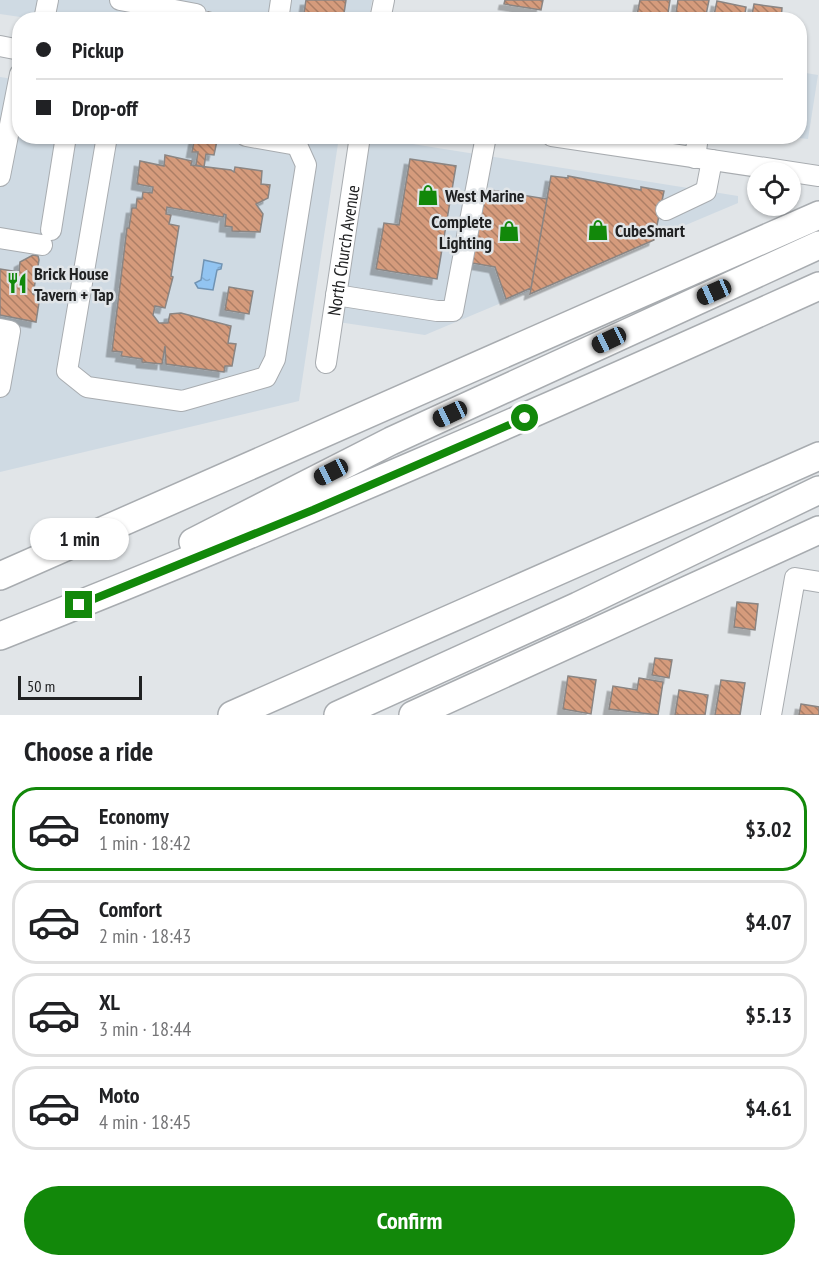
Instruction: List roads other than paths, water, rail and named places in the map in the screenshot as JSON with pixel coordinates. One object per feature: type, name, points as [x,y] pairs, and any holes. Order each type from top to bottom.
[{"type":"highway","points":[[0,576],[816,216]]},
{"type":"highway","points":[[79,605],[209,534],[391,441],[819,245]]},
{"type":"highway","points":[[0,636],[366,487],[819,286]]},
{"type":"highway","points":[[232,715],[819,456]]},
{"type":"highway","points":[[338,715],[578,606],[819,490]]},
{"type":"highway","points":[[413,715],[819,530]]},
{"type":"street","points":[[120,0],[185,12]]},
{"type":"street","points":[[0,176],[3,145],[12,107]]},
{"type":"street","points":[[0,238],[47,238],[65,144]]},
{"type":"street","points":[[105,144],[67,371],[87,387],[182,401],[266,377],[275,359],[306,165],[299,144]]},
{"type":"street","name":"North Church Avenue","points":[[326,363],[359,144]]},
{"type":"street","points":[[336,295],[437,311],[453,311],[484,144]]},
{"type":"street","points":[[619,144],[819,176]]},
{"type":"street","points":[[666,210],[706,191],[700,144]]},
{"type":"street","points":[[0,329],[10,331],[0,387]]},
{"type":"street","points":[[771,715],[795,578],[819,582]]},
{"type":"water","points":[[204,260],[222,264],[221,269],[217,270],[213,290],[198,288],[195,283],[201,280]]},
{"type":"place","name":"West Marine","points":[[428,195]]},
{"type":"place","name":"CubeSmart","points":[[598,230]]},
{"type":"place","name":"Complete Lighting","points":[[509,231]]},
{"type":"place","name":"Brick House Tavern + Tap","points":[[17,283]]}]
